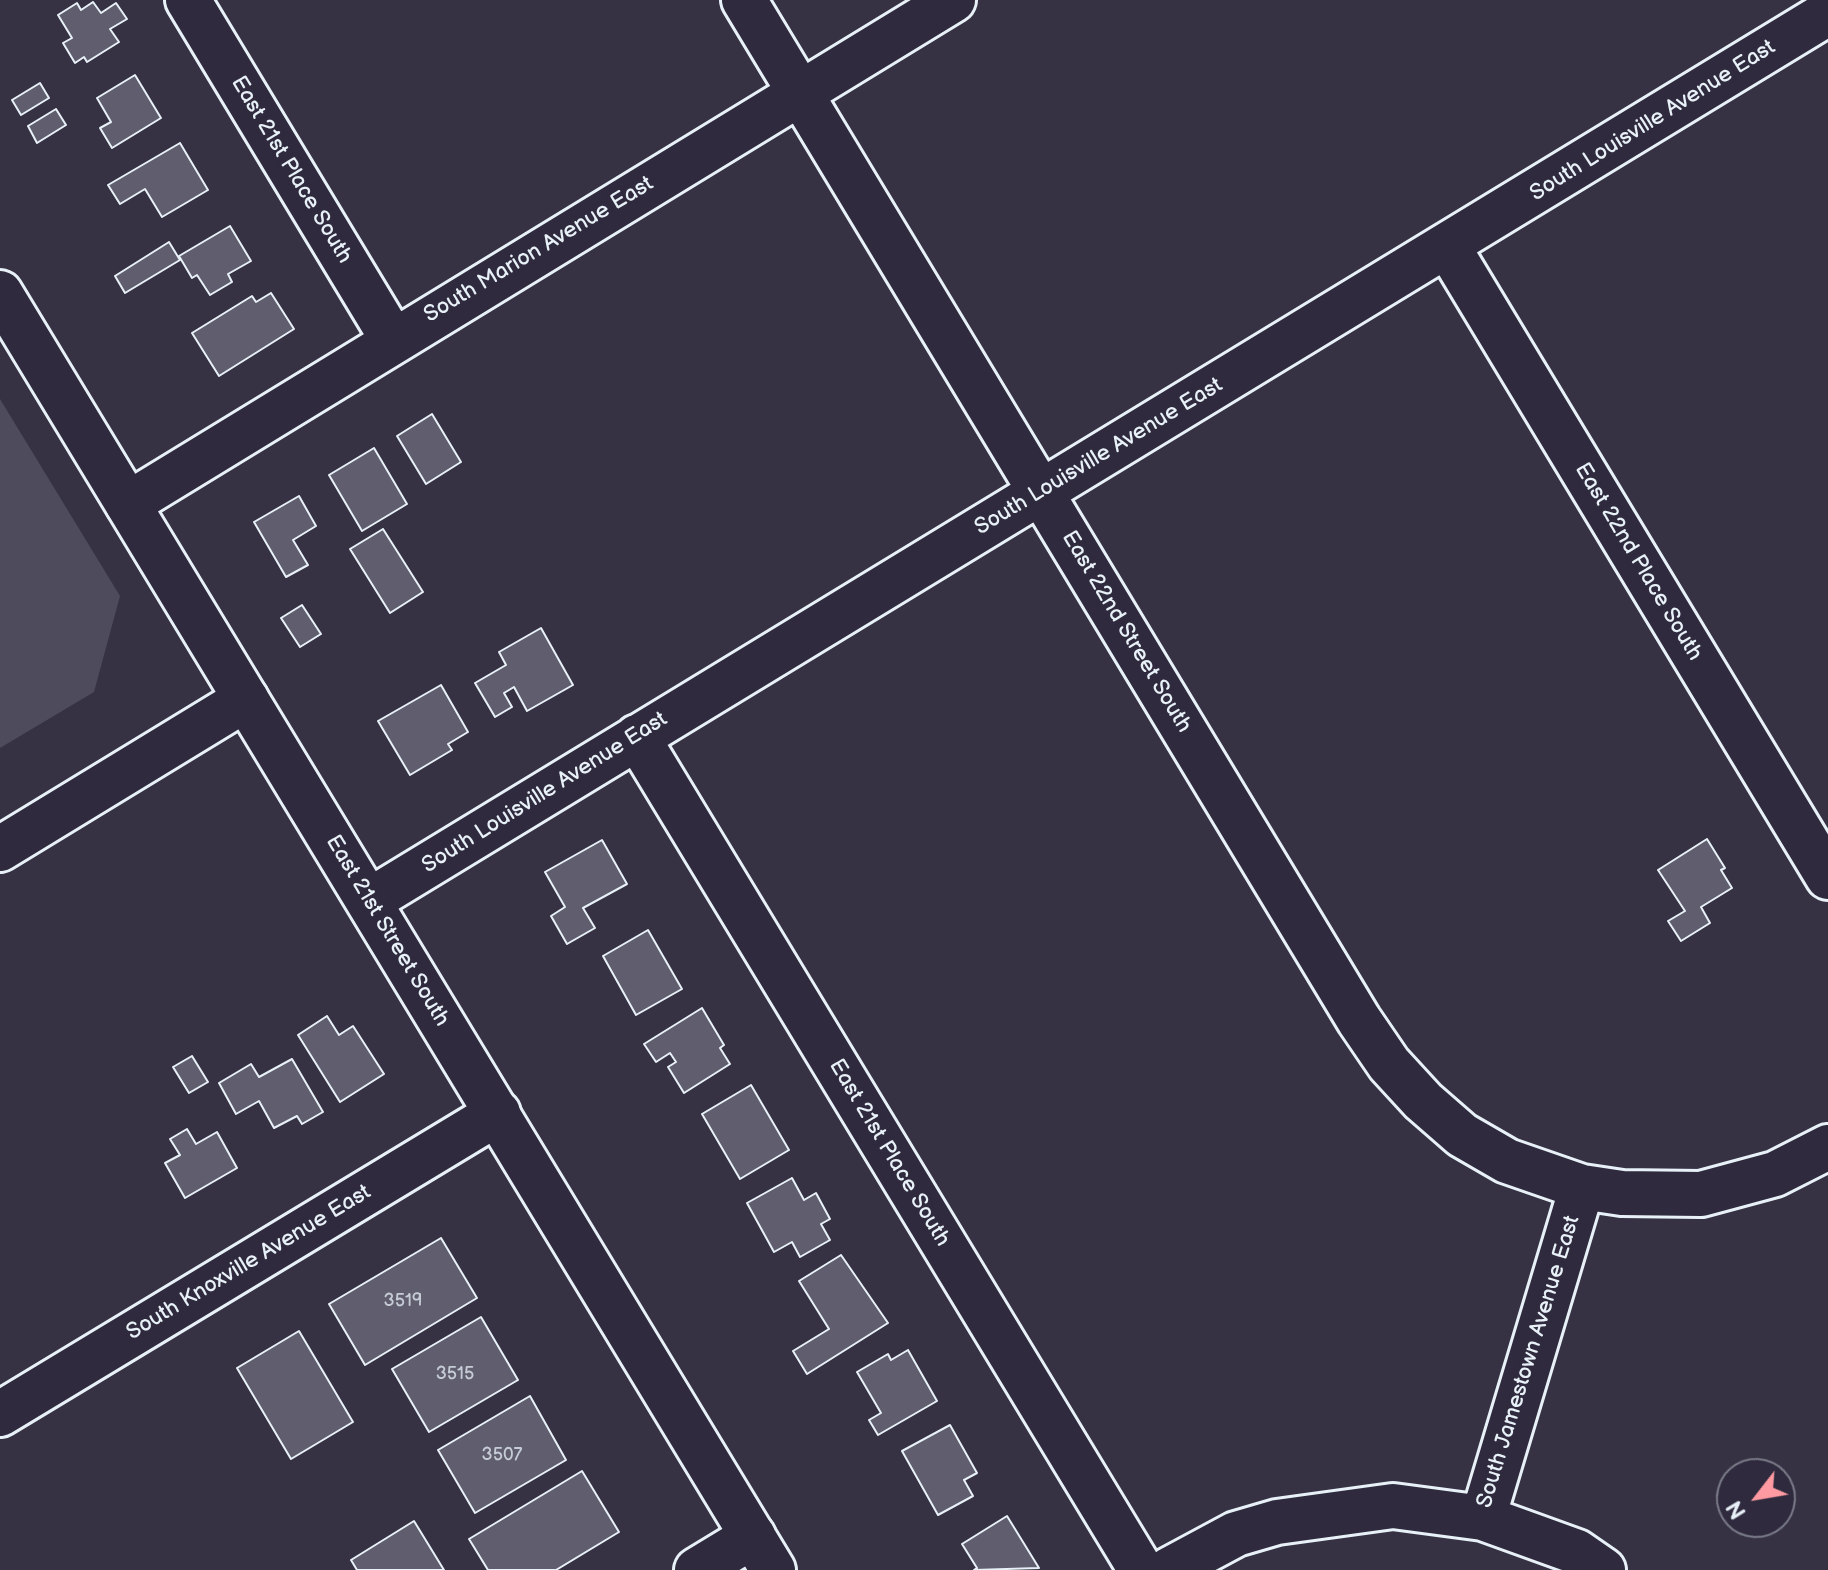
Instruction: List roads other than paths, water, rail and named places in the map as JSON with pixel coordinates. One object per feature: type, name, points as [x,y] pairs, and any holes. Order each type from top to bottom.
[{"type":"street","name":"East 21st Place South","points":[[188,0],[393,340]]},
{"type":"street","name":"East 22nd Street South","points":[[744,0],[1359,1020],[1389,1064],[1423,1101],[1462,1135],[1507,1161],[1582,1187]]},
{"type":"street","name":"South Marion Avenue East","points":[[128,504],[953,0]]},
{"type":"street","name":"South Louisville Avenue East","points":[[369,901],[1828,13]]},
{"type":"street","name":"East 22nd Place South","points":[[1448,247],[1828,877]]},
{"type":"street","name":"East 21st Street South","points":[[0,293],[763,1553]]},
{"type":"street","points":[[0,849],[246,699]]},
{"type":"street","name":"East 21st Place South","points":[[637,737],[1141,1570]]},
{"type":"street","name":"South Knoxville Avenue East","points":[[0,1414],[498,1113]]},
{"type":"street","name":"South Jamestown Avenue East","points":[[1169,1570],[1236,1534],[1277,1522],[1393,1506],[1483,1518],[1582,1187],[1633,1194],[1701,1194],[1775,1174],[1828,1147]]},
{"type":"street","points":[[1483,1518],[1577,1552],[1603,1570]]},
{"type":"street","points":[[697,1570],[763,1553]]}]
